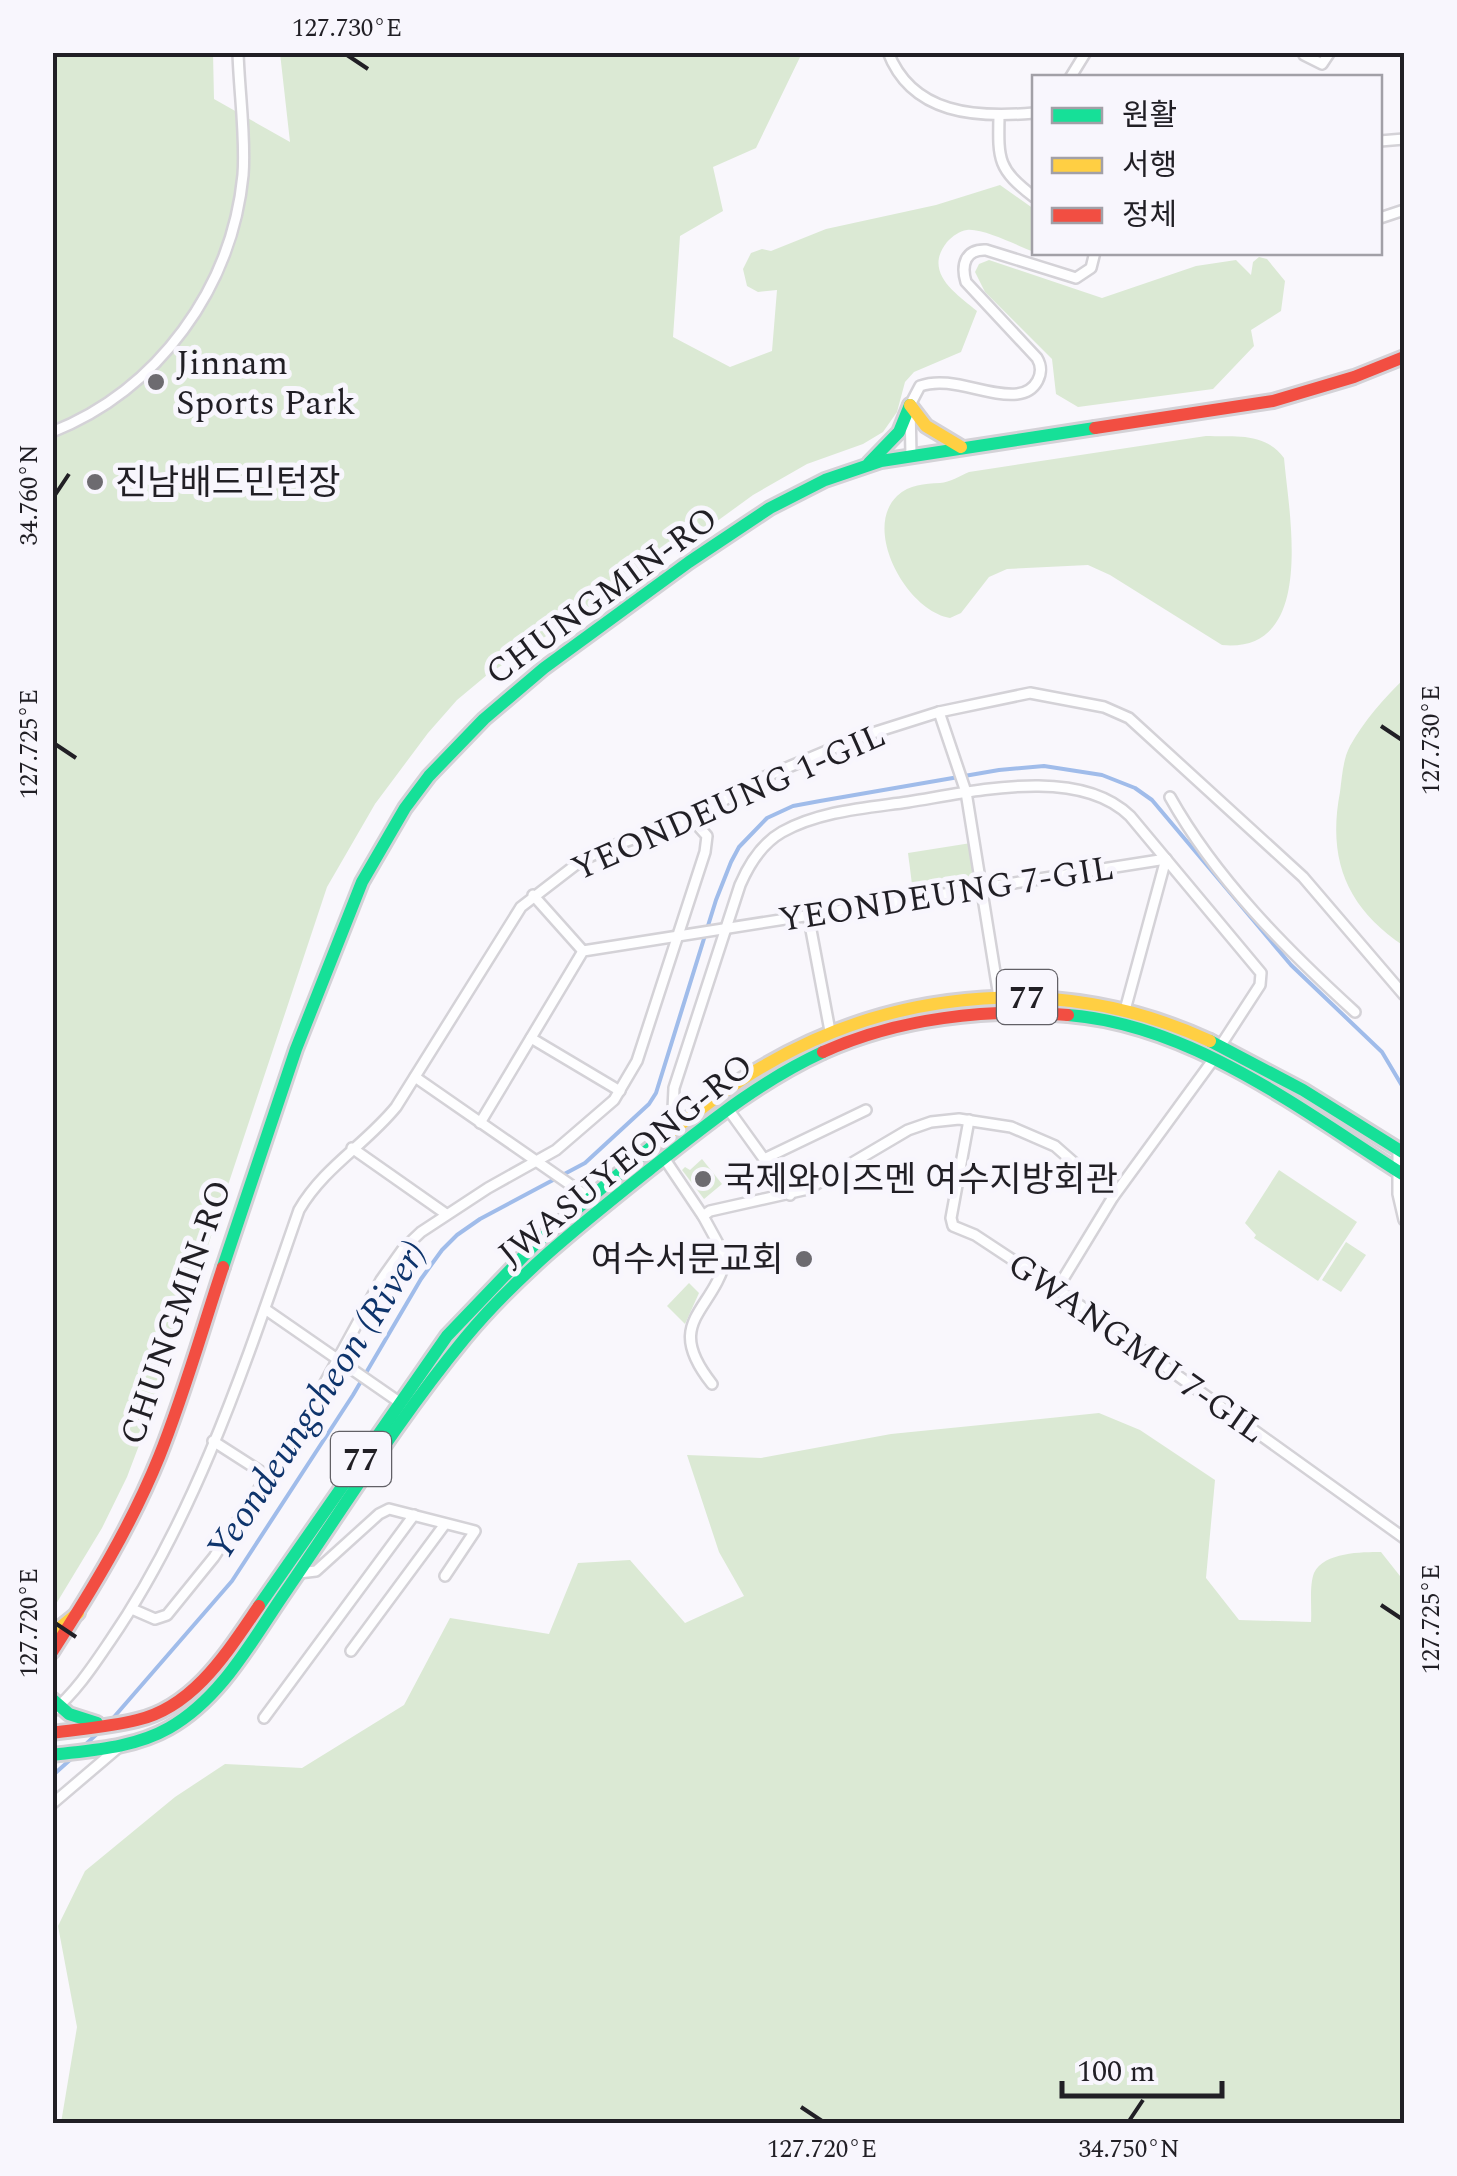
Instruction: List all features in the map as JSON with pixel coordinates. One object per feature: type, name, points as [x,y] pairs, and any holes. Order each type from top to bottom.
[{"type":"main road","name":"CHUNGMIN-RO","points":[[52,1652],[78,1613],[149,1480],[280,1092],[354,898],[404,810],[456,748],[544,667],[662,581],[774,508],[838,474],[912,456],[1273,400],[1354,377],[1404,357]]},
{"type":"main road","points":[[910,404],[926,426],[964,448]]},
{"type":"main road","points":[[868,464],[899,432],[910,404]]},
{"type":"main road","name":"JWASUYEONG-RO","points":[[121,1745],[170,1728],[234,1666],[299,1573],[447,1336],[481,1295],[585,1195],[764,1065],[830,1031],[923,1006],[998,997],[1078,1000],[1126,1010],[1221,1045],[1401,1151]]},
{"type":"main road","name":"JWASUYEONG-RO","points":[[111,1724],[140,1720],[176,1704],[223,1656],[406,1406],[522,1276],[702,1128],[791,1066],[830,1049],[896,1028],[968,1017],[1029,1014],[1090,1018],[1150,1032],[1213,1060],[1401,1173]]},
{"type":"main road","points":[[687,1120],[702,1128]]},
{"type":"main road","points":[[52,1634],[78,1613]]},
{"type":"main road","points":[[58,1708],[111,1724],[111,1732],[63,1740],[60,1748],[68,1753]]},
{"type":"main road","name":"77","points":[[52,1733],[111,1724]]},
{"type":"main road","name":"77","points":[[52,1755],[121,1745]]},
{"type":"street","points":[[52,432],[78,422],[116,398],[152,367],[202,305],[236,221],[243,172],[238,52]]},
{"type":"street","points":[[888,52],[901,78],[925,99],[956,111],[999,116],[1032,113]]},
{"type":"street","points":[[1072,75],[1086,52]]},
{"type":"street","points":[[1304,54],[1322,64],[1330,52]]},
{"type":"street","points":[[999,116],[998,154],[1002,168],[1032,195]]},
{"type":"street","points":[[912,456],[910,404],[916,390],[928,383],[1019,394],[1030,390],[1040,376],[1038,358],[966,282],[964,266],[968,256],[975,251],[988,251],[1076,278],[1091,268],[1093,255]]},
{"type":"street","name":"YEONDEUNG 1-GIL","points":[[58,1708],[132,1609],[169,1541],[213,1441],[299,1210],[321,1177],[388,1116],[509,923],[533,895],[582,860],[692,819],[760,779],[860,737],[940,712],[1030,693],[1104,707],[1125,715],[1303,877],[1404,995]]},
{"type":"street","points":[[940,712],[966,792],[998,997]]},
{"type":"street","points":[[687,1120],[673,1110],[674,1088],[750,864],[766,845],[784,831],[829,815],[966,792],[1032,786],[1100,796],[1123,809],[1261,973],[1260,985],[1221,1045]]},
{"type":"street","points":[[1170,796],[1198,842],[1297,960],[1355,1012]]},
{"type":"street","points":[[132,1609],[155,1619],[168,1616],[214,1557],[269,1477],[391,1264],[412,1240],[446,1214],[538,1162],[588,1125],[620,1091],[638,1060],[706,846],[705,832],[692,819]]},
{"type":"street","points":[[1126,1010],[1166,859]]},
{"type":"street","name":"YEONDEUNG 7-GIL","points":[[677,936],[1166,859]]},
{"type":"street","points":[[533,895],[583,951]]},
{"type":"street","points":[[808,914],[830,1031]]},
{"type":"street","points":[[583,951],[677,936]]},
{"type":"street","points":[[480,1123],[583,951]]},
{"type":"street","points":[[531,1038],[620,1091]]},
{"type":"street","points":[[1057,1290],[1113,1197],[1213,1060]]},
{"type":"street","points":[[414,1077],[585,1195]]},
{"type":"street","points":[[728,1109],[790,1195]]},
{"type":"street","points":[[764,1159],[866,1110]]},
{"type":"street","points":[[703,1216],[710,1211],[790,1195],[820,1183],[908,1130],[931,1122],[969,1120],[1010,1127],[1055,1146],[1113,1197]]},
{"type":"street","name":"GWANGMU 7-GIL","points":[[969,1120],[952,1224],[975,1235],[1194,1385],[1404,1538]]},
{"type":"street","points":[[352,1148],[446,1214]]},
{"type":"street","points":[[1401,1151],[1398,1194],[1404,1220]]},
{"type":"street","points":[[664,1158],[703,1216],[726,1260],[691,1335],[692,1356],[712,1384]]},
{"type":"street","points":[[265,1308],[406,1406]]},
{"type":"street","points":[[213,1441],[269,1477]]},
{"type":"street","points":[[299,1573],[316,1571],[384,1510],[475,1531],[445,1576]]},
{"type":"street","points":[[264,1718],[414,1515]]},
{"type":"street","points":[[351,1650],[445,1524]]},
{"type":"street","points":[[52,1804],[121,1745]]},
{"type":"green space","points":[[53,53],[213,53],[214,99],[290,142],[280,53],[802,53],[756,148],[713,167],[723,211],[680,236],[673,337],[730,367],[772,351],[777,290],[758,292],[747,286],[743,269],[751,253],[771,251],[826,229],[936,205],[1000,185],[1032,208],[1032,251],[974,230],[961,231],[947,242],[940,253],[940,272],[977,311],[961,352],[914,372],[905,382],[897,412],[883,432],[863,444],[807,464],[753,495],[487,675],[457,700],[428,733],[375,804],[327,887],[160,1390],[127,1477],[102,1528],[53,1609]]},
{"type":"green space","points":[[1259,257],[1267,259],[1285,281],[1281,311],[1251,330],[1254,346],[1213,389],[1078,407],[1056,394],[1052,359],[985,292],[975,272],[979,264],[989,260],[1102,298],[1196,266],[1236,260],[1251,275],[1253,262]]},
{"type":"green space","points":[[1206,436],[1259,440],[1284,458],[1292,545],[1285,605],[1272,628],[1252,642],[1222,645],[1088,565],[1007,569],[989,577],[961,613],[950,618],[919,601],[894,567],[884,528],[887,511],[897,496],[912,487],[944,482],[969,472]]},
{"type":"green space","points":[[1404,679],[1404,946],[1384,931],[1355,899],[1336,839],[1348,751],[1368,719]]},
{"type":"green space","points":[[971,843],[976,876],[973,882],[913,892],[908,853]]},
{"type":"green space","name":"국제와이즈멘 여수지방회관","points":[[702,1159],[722,1184],[704,1199],[682,1170],[690,1170]]},
{"type":"green space","points":[[1279,1170],[1357,1222],[1318,1281],[1254,1238],[1256,1235],[1245,1223]]},
{"type":"green space","points":[[1346,1242],[1366,1255],[1341,1292],[1322,1280]]},
{"type":"green space","points":[[689,1283],[699,1293],[685,1324],[667,1306]]},
{"type":"green space","points":[[1099,1413],[1140,1430],[1215,1480],[1206,1578],[1239,1620],[1311,1622],[1314,1573],[1335,1557],[1381,1552],[1400,1576],[1404,1597],[1404,2123],[61,2123],[77,2027],[58,1926],[85,1871],[175,1797],[225,1764],[302,1768],[404,1705],[450,1618],[549,1634],[578,1563],[630,1560],[685,1623],[744,1596],[719,1552],[687,1455],[761,1458],[891,1434]]},
{"type":"waterway","name":"Yeondeungcheon (River)","points":[[114,1717],[232,1581],[442,1250],[480,1219],[585,1163],[649,1104],[656,1093],[731,862],[739,847],[767,818],[793,806],[999,770],[1044,766],[1102,775],[1135,788],[1152,800],[1291,965],[1382,1052],[1404,1089]]},
{"type":"waterway","name":"Yeondeungcheon (River)","points":[[85,1745],[100,1731]]},
{"type":"waterway","name":"Yeondeungcheon (River)","points":[[52,1776],[71,1759]]},
{"type":"traffic: fast","points":[[869,463],[899,432],[910,405]]},
{"type":"traffic: fast","points":[[223,1267],[296,1049],[362,882],[405,808],[429,776],[484,719],[544,668],[689,562],[770,508],[825,480],[881,461],[1095,428]]},
{"type":"traffic: fast","points":[[1068,1015],[1114,1022],[1202,1053],[1285,1098],[1404,1175]]},
{"type":"traffic: fast","points":[[1210,1041],[1303,1090],[1404,1153]]},
{"type":"traffic: fast","points":[[52,1755],[112,1747],[156,1735],[205,1701],[248,1648],[417,1399],[485,1315],[552,1250],[691,1137],[754,1091],[823,1052]]},
{"type":"traffic: fast","points":[[259,1606],[447,1336],[536,1243],[656,1143]]},
{"type":"traffic: fast","points":[[52,1699],[69,1714],[97,1723]]},
{"type":"traffic: slow","points":[[910,405],[926,426],[961,447]]},
{"type":"traffic: slow","points":[[656,1143],[748,1076],[815,1040],[870,1019],[926,1006],[983,999],[1041,998],[1099,1005],[1155,1020],[1210,1041]]},
{"type":"traffic: slow","points":[[52,1634],[78,1613]]},
{"type":"traffic: jam","points":[[1095,428],[1273,401],[1354,377],[1404,357]]},
{"type":"traffic: jam","points":[[823,1052],[882,1031],[943,1018],[1006,1013],[1068,1015]]},
{"type":"traffic: jam","points":[[52,1652],[110,1557],[148,1483],[177,1410],[223,1267]]},
{"type":"traffic: jam","points":[[52,1733],[137,1720],[176,1703],[208,1675],[259,1606]]},
{"type":"place","name":"Jinnam Sports Park","points":[[156,382]]},
{"type":"place","name":"진남배드민턴장","points":[[95,482]]},
{"type":"place","name":"국제와이즈멘 여수지방회관","points":[[703,1179]]},
{"type":"place","name":"여수서문교회","points":[[804,1259]]}]
